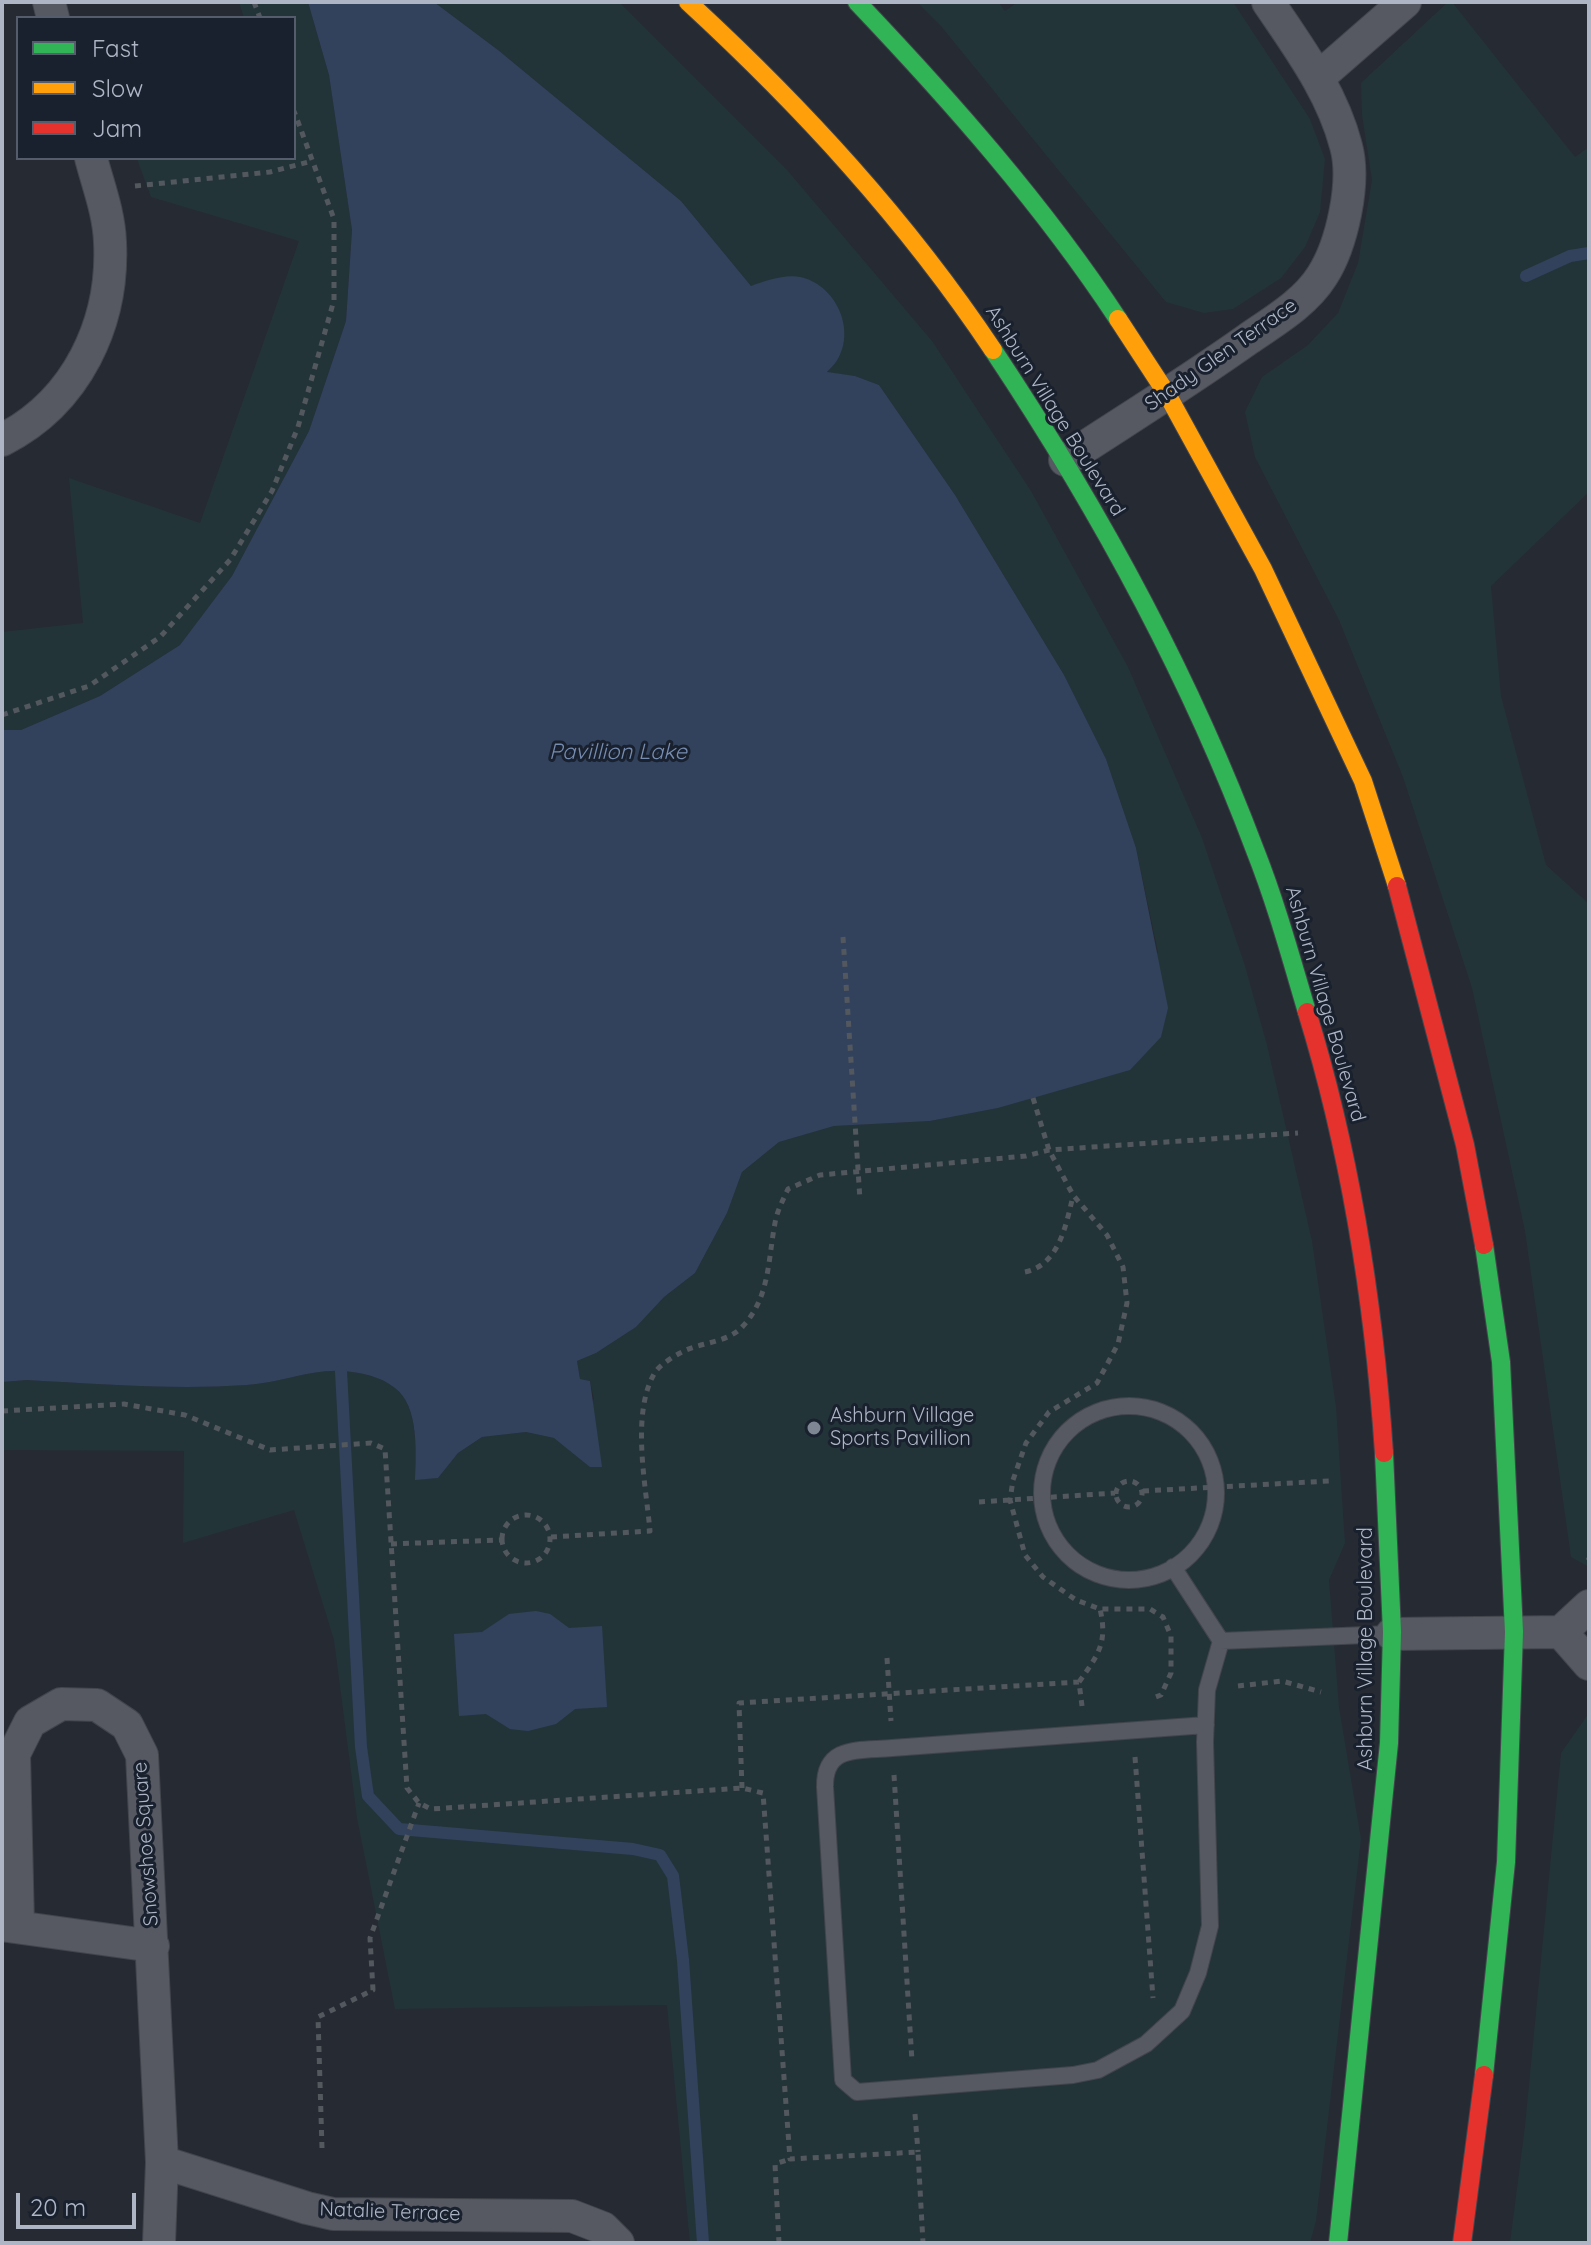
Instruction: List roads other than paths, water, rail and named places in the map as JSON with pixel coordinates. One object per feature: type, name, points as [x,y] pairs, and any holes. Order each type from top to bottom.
[{"type":"main road","name":"Ashburn Village Boulevard","points":[[688,2],[793,101],[882,200],[976,324],[1065,460],[1143,599],[1257,852],[1312,1027],[1339,1130],[1368,1281],[1382,1404],[1392,1634],[1391,1757],[1338,2243]]},
{"type":"main road","points":[[857,2],[929,78],[1024,193],[1095,284],[1167,394],[1263,569],[1321,689],[1363,781],[1400,895],[1465,1145],[1488,1264],[1501,1362],[1514,1632],[1506,1862],[1493,2005],[1462,2243]]},
{"type":"street","name":"Shady Glen Terrace","points":[[1065,460],[1293,308],[1322,277],[1345,215],[1348,150],[1319,77],[1268,2]]},
{"type":"street","points":[[1319,77],[1405,2]]},
{"type":"street","points":[[2,440],[42,414],[61,395],[84,361],[100,327],[107,299],[110,242],[92,160]]},
{"type":"street","points":[[1392,1634],[1561,1632],[1589,1606]]},
{"type":"street","points":[[1561,1632],[1589,1664]]},
{"type":"street","name":"Snowshoe Square","points":[[153,1946],[10,1925],[14,1754],[30,1722],[61,1704],[97,1705],[127,1725],[142,1755],[153,1946],[162,2162],[159,2243]]},
{"type":"street","name":"Natalie Terrace","points":[[162,2162],[333,2214],[572,2216],[603,2228],[618,2243]]},
{"type":"lane","points":[[1123,1406],[1150,1408],[1175,1419],[1196,1437],[1210,1460],[1216,1486],[1214,1514],[1203,1539],[1173,1567],[1135,1580],[1107,1577],[1082,1566],[1061,1548],[1047,1525],[1041,1498],[1044,1471],[1055,1446],[1073,1425],[1096,1412],[1123,1406]]},
{"type":"lane","points":[[1173,1567],[1221,1641],[1207,1690],[1210,1926],[1198,1973],[1182,2011],[1134,2051],[1098,2070],[857,2092],[843,2080],[825,1773],[831,1760],[844,1753],[892,1748],[1206,1725]]},
{"type":"lane","points":[[1221,1641],[1392,1634]]},
{"type":"water","name":"Pavillion Lake","points":[[308,2],[434,2],[498,50],[681,201],[751,286],[794,276],[812,281],[832,297],[843,320],[844,332],[839,357],[827,372],[855,376],[879,385],[955,495],[1064,675],[1106,759],[1136,848],[1168,1008],[1161,1037],[1130,1070],[998,1108],[930,1121],[834,1126],[779,1142],[742,1172],[727,1213],[695,1273],[664,1297],[636,1327],[596,1353],[577,1361],[580,1379],[590,1381],[602,1467],[590,1467],[554,1438],[526,1432],[482,1437],[458,1453],[438,1478],[415,1480],[414,1430],[403,1396],[383,1381],[350,1372],[319,1372],[259,1384],[192,1387],[27,1380],[2,1382],[2,730],[21,730],[100,696],[180,645],[232,576],[309,431],[346,321],[352,230],[329,75]]},
{"type":"water","points":[[536,1611],[550,1614],[569,1628],[602,1626],[607,1707],[575,1709],[556,1724],[528,1731],[510,1729],[486,1714],[459,1716],[454,1634],[482,1632],[509,1614]]},
{"type":"waterway","points":[[1526,276],[1570,256],[1589,253]]},
{"type":"waterway","points":[[341,1371],[361,1747],[368,1796],[399,1829],[633,1849],[660,1855],[673,1876],[683,1960],[703,2243]]},
{"type":"place","name":"Ashburn Village Sports Pavillion","points":[[814,1428]]}]
